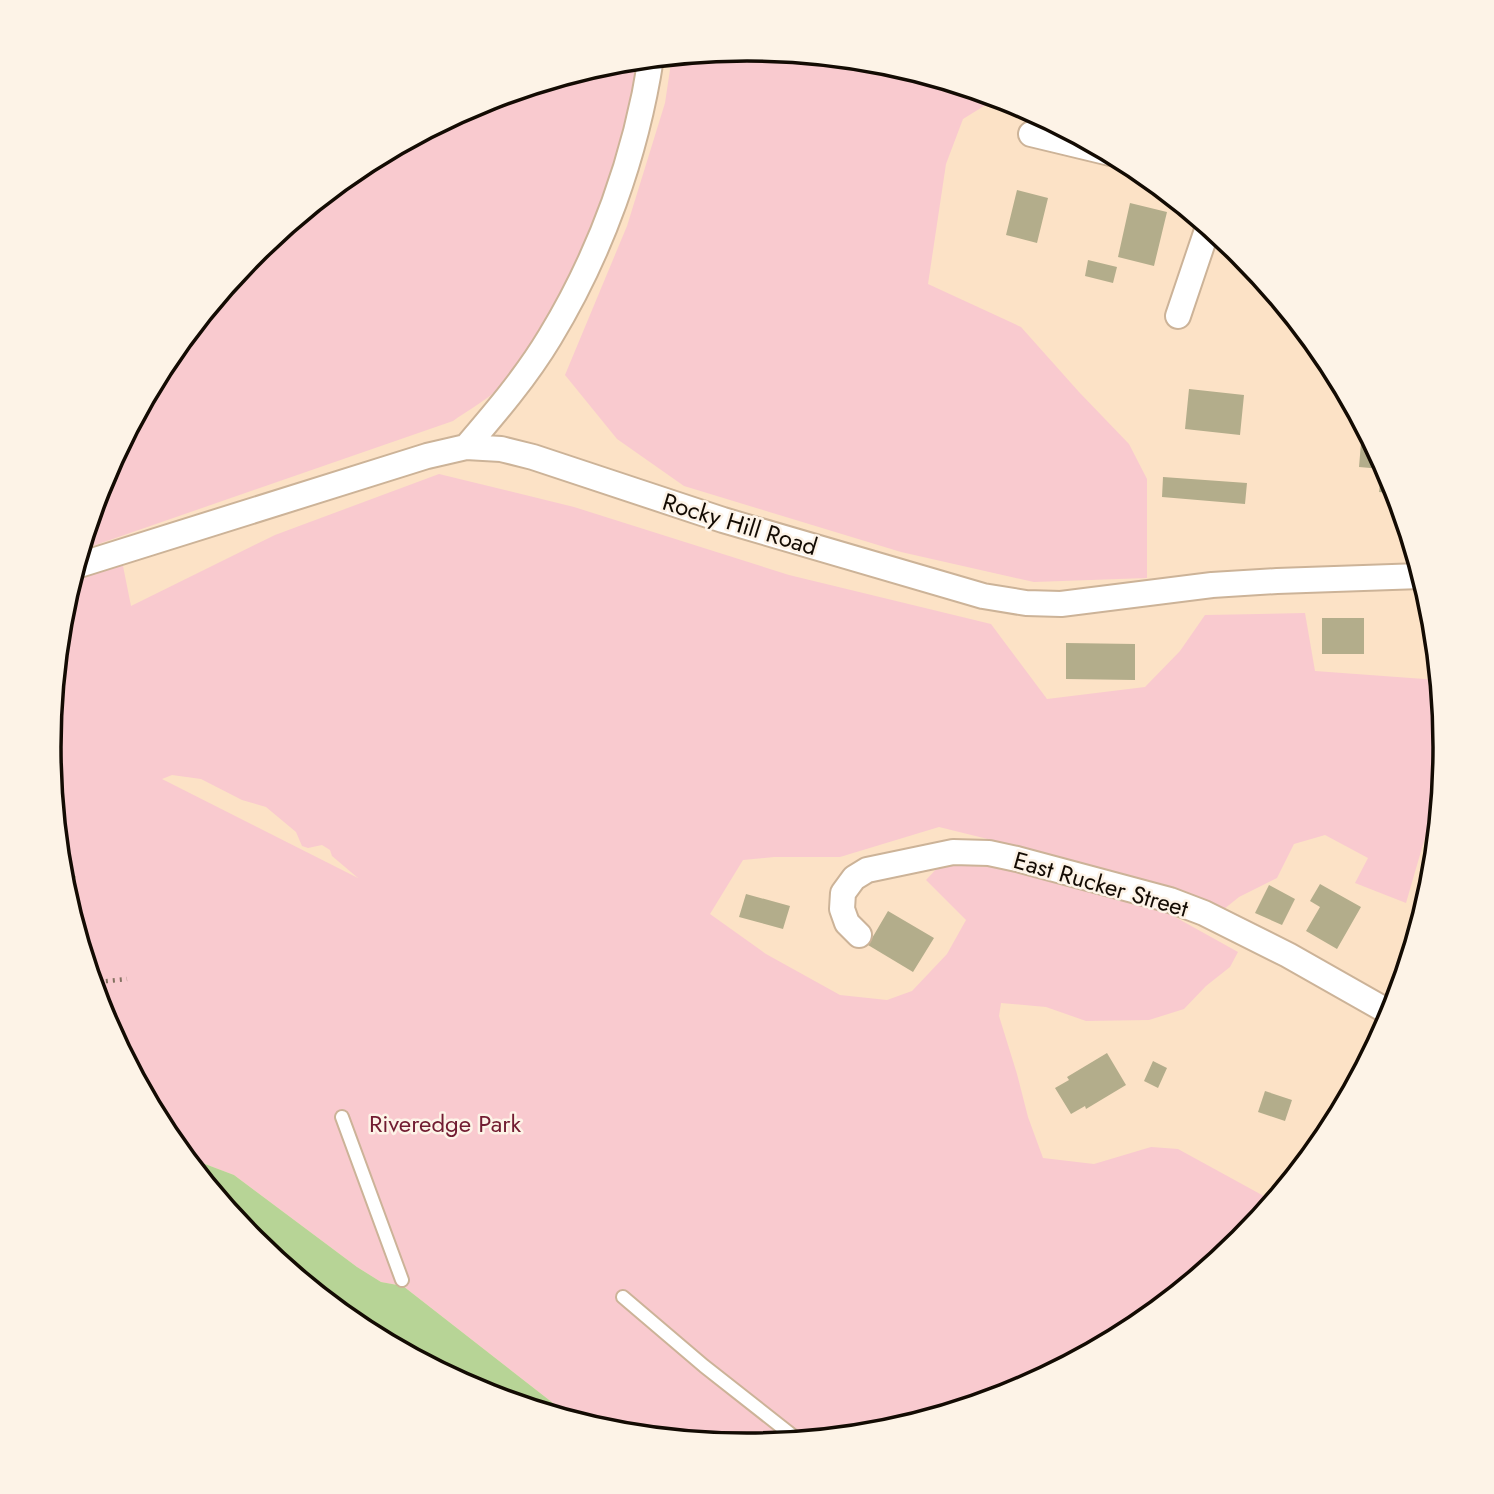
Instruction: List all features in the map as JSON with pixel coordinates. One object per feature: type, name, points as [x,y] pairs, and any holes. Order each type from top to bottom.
[{"type":"street","points":[[466,447],[511,395],[549,339],[582,279],[609,216],[635,139],[649,68]]},
{"type":"street","points":[[1031,134],[1073,144]]},
{"type":"street","points":[[1178,316],[1205,236]]},
{"type":"street","name":"Rocky Hill Road","points":[[87,562],[427,456],[466,447],[501,449],[533,457],[723,520],[983,596],[1026,603],[1061,604],[1212,585],[1411,576]]},
{"type":"street","name":"East Rucker Street","points":[[859,934],[848,923],[842,909],[843,893],[854,878],[867,870],[953,852],[989,853],[1170,900],[1288,955],[1381,1008]]},
{"type":"lane","points":[[342,1117],[402,1280]]},
{"type":"lane","points":[[622,1297],[787,1431]]},
{"type":"path","points":[[103,981],[127,979]]},
{"type":"green space","points":[[747,61],[837,67],[881,74],[986,105],[963,119],[946,164],[928,284],[1021,327],[1129,444],[1147,479],[1147,578],[1034,582],[901,552],[684,486],[617,439],[565,375],[627,226],[665,103],[671,66]]},
{"type":"green space","points":[[635,70],[610,174],[582,249],[564,285],[546,319],[504,382],[485,400],[453,421],[92,546],[113,485],[132,444],[177,366],[231,295],[295,231],[366,177],[444,132],[527,98]]},
{"type":"green space","name":"Riveredge Park","points":[[439,474],[574,507],[789,575],[991,624],[1047,699],[1145,687],[1180,651],[1205,615],[1305,613],[1315,671],[1429,679],[1433,747],[1427,834],[1406,903],[1355,883],[1368,858],[1325,835],[1294,844],[1277,878],[1239,897],[1224,909],[1068,859],[939,827],[840,857],[743,860],[710,914],[766,954],[840,995],[887,1000],[912,991],[947,954],[966,920],[926,880],[941,864],[1005,868],[1157,907],[1238,952],[1230,967],[1206,986],[1184,1009],[1149,1020],[1086,1021],[1046,1007],[1001,1003],[999,1016],[1028,1117],[1043,1158],[1094,1164],[1151,1147],[1178,1149],[1265,1197],[1199,1263],[1128,1317],[1050,1362],[967,1396],[881,1420],[792,1431],[702,1431],[613,1420],[555,1404],[403,1286],[381,1282],[234,1175],[202,1163],[153,1090],[113,1009],[85,924],[74,881],[63,792],[61,747],[67,657],[74,613],[87,562],[120,551],[131,606],[275,535]],"holes":[[[172,775],[201,779],[242,800],[266,807],[296,832],[302,846],[308,848],[322,845],[330,850],[332,856],[358,878],[162,779]]]},
{"type":"shaded area","points":[[202,1163],[234,1175],[381,1282],[403,1286],[555,1404],[485,1381],[404,1341],[366,1317],[295,1263],[262,1232]]},
{"type":"building","points":[[1017,190],[1048,198],[1037,243],[1006,235]]},
{"type":"building","points":[[1130,203],[1167,212],[1154,266],[1118,257]]},
{"type":"building","points":[[1088,260],[1117,267],[1113,283],[1085,276]]},
{"type":"building","points":[[1189,389],[1244,395],[1240,435],[1185,429]]},
{"type":"building","points":[[1361,443],[1361,443],[1373,468],[1359,467]]},
{"type":"building","points":[[1163,477],[1247,483],[1245,504],[1162,497]]},
{"type":"building","points":[[1322,618],[1364,618],[1364,654],[1322,654]]},
{"type":"building","points":[[1066,643],[1135,644],[1135,680],[1066,679]]},
{"type":"building","points":[[1320,884],[1361,907],[1337,949],[1306,931],[1320,907],[1310,901]]},
{"type":"building","points":[[1269,885],[1295,899],[1282,925],[1255,913]]},
{"type":"building","points":[[746,894],[790,906],[783,929],[739,917]]},
{"type":"building","points":[[888,911],[934,938],[913,972],[868,945]]},
{"type":"building","points":[[1107,1053],[1126,1085],[1086,1109],[1085,1106],[1071,1114],[1055,1088],[1069,1080],[1067,1077]]},
{"type":"building","points":[[1153,1061],[1167,1068],[1158,1088],[1144,1081]]},
{"type":"building","points":[[1265,1091],[1292,1100],[1285,1121],[1258,1112]]}]
